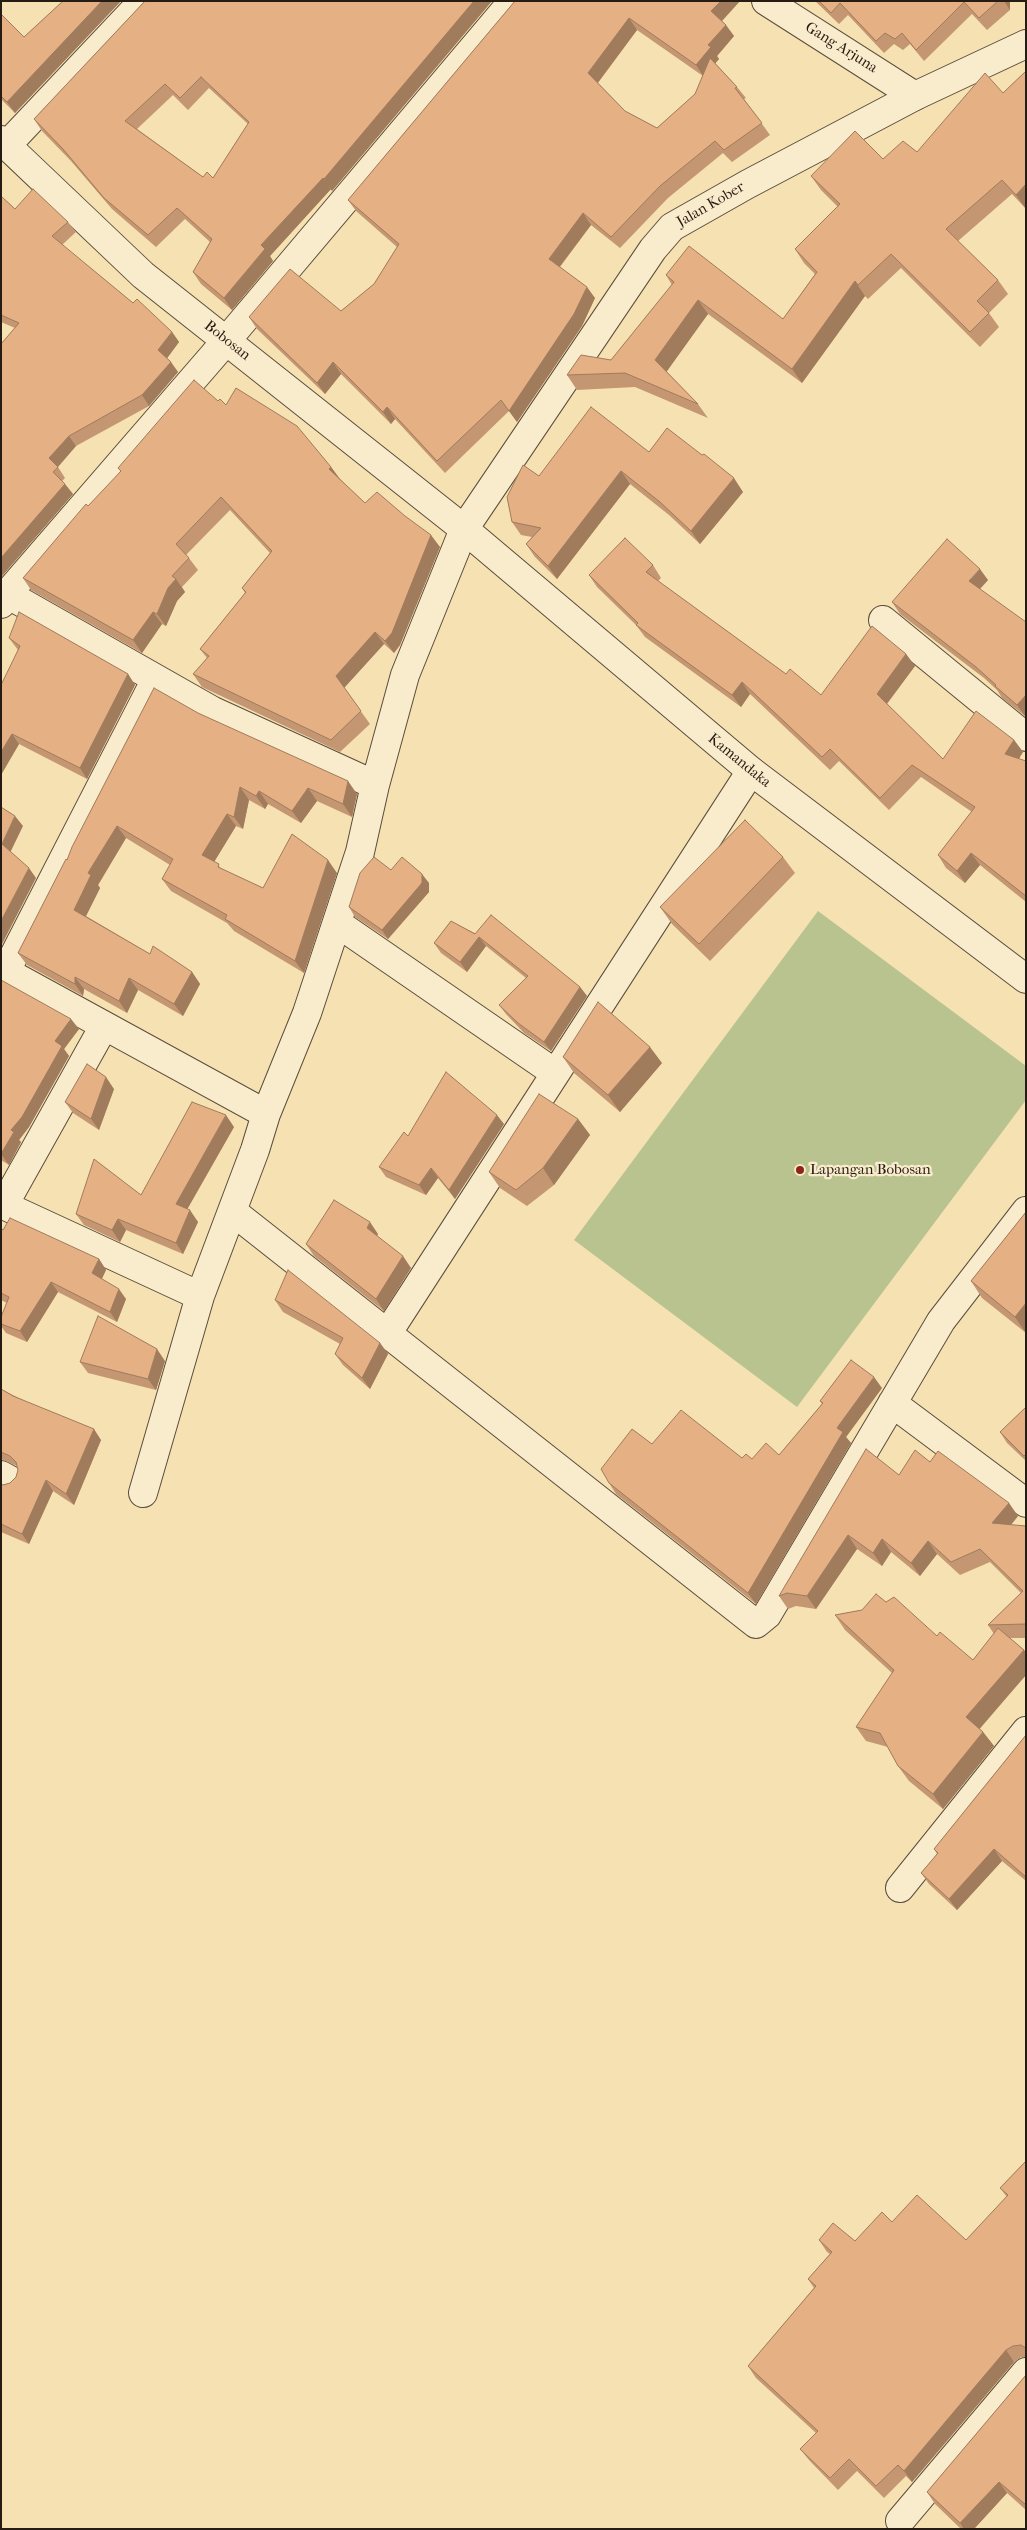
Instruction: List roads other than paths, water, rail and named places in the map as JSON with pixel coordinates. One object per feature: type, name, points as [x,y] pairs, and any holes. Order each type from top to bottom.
[{"type":"street","points":[[4,142],[143,1]]},
{"type":"street","points":[[375,785],[213,711],[4,599],[513,1]]},
{"type":"street","name":"Gang Arjuna","points":[[766,1],[915,96]]},
{"type":"street","name":"Jalan Kober","points":[[143,1493],[200,1296],[266,1114],[307,1013],[360,852],[375,785],[405,675],[464,530],[653,250],[672,227],[748,184],[915,96],[1026,44]]},
{"type":"street","name":"Bobosan","points":[[4,142],[143,275],[464,530]]},
{"type":"street","name":"Kamandaka","points":[[464,530],[751,771],[1026,979]]},
{"type":"street","points":[[883,620],[1026,738]]},
{"type":"street","points":[[156,679],[4,970],[266,1114]]},
{"type":"street","points":[[387,1334],[751,771]]},
{"type":"street","points":[[337,923],[555,1073]]},
{"type":"street","points":[[104,1026],[2,1205],[200,1296]]},
{"type":"street","points":[[232,1211],[752,1623],[759,1622],[767,1615],[941,1321],[1026,1211]]},
{"type":"street","points":[[892,1403],[1026,1503]]},
{"type":"street","points":[[900,1888],[1026,1731]]},
{"type":"street","points":[[900,2521],[1026,2372]]},
{"type":"place","name":"Lapangan Bobosan","points":[[800,1170]]}]
